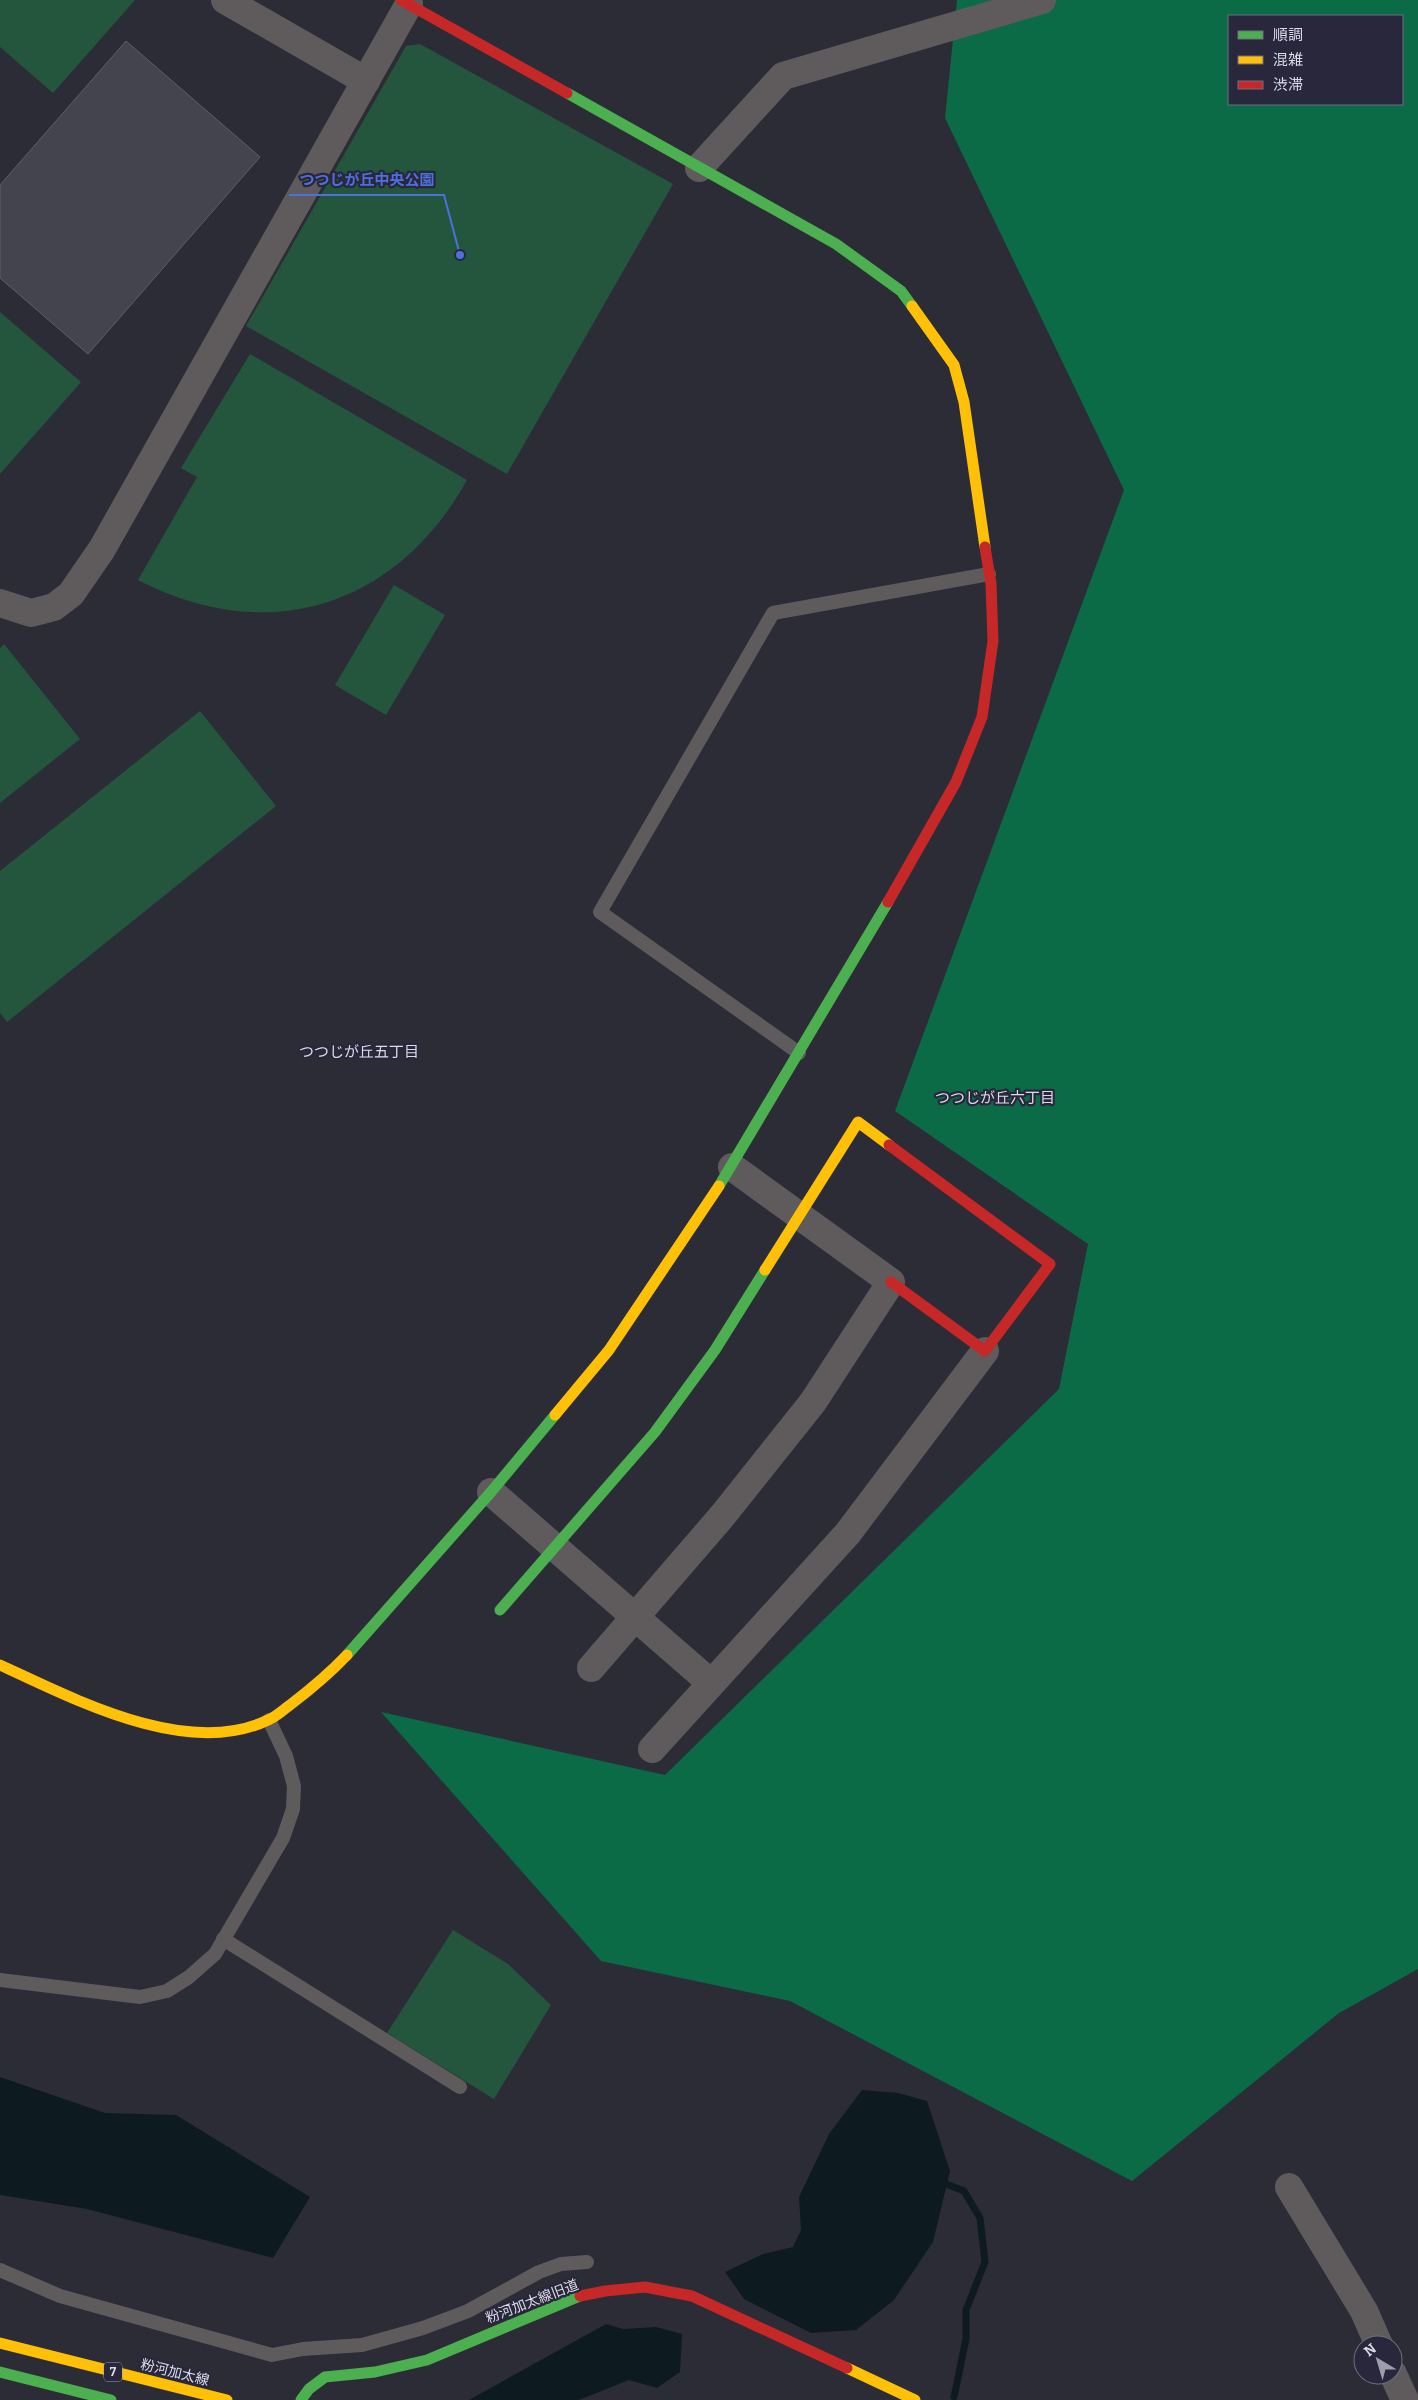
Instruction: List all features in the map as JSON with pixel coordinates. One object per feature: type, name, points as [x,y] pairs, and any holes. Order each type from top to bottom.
[{"type":"street","points":[[225,0],[366,81]]},
{"type":"street","points":[[699,168],[783,76],[1042,0]]},
{"type":"street","points":[[0,602],[31,613],[54,606],[71,594],[102,549],[366,81],[405,2],[836,244],[901,291],[948,354],[954,365],[964,402],[990,574],[993,641],[982,718],[951,791],[732,1167],[609,1350],[491,1492],[366,1636],[322,1681],[269,1720],[240,1730],[189,1732],[137,1723],[61,1693],[0,1665]]},
{"type":"street","points":[[500,1610],[655,1432],[715,1350],[858,1122],[1050,1264],[848,1533],[652,1749]]},
{"type":"street","points":[[732,1167],[986,1351]]},
{"type":"street","points":[[591,1668],[723,1515],[813,1402],[891,1282]]},
{"type":"street","points":[[491,1492],[711,1683]]},
{"type":"street","points":[[1289,2187],[1364,2312],[1374,2335]]},
{"type":"street","name":"粉河加太線旧道","points":[[301,2400],[309,2389],[324,2377],[375,2372],[427,2360],[572,2298],[604,2291],[645,2287],[692,2296],[916,2400]]},
{"type":"street","name":"粉河加太線","points":[[0,2343],[227,2400]]},
{"type":"street","name":"7","points":[[0,2372],[111,2400]]},
{"type":"street","points":[[1398,2385],[1405,2400]]},
{"type":"lane","points":[[799,1053],[600,912],[773,613],[990,574]]},
{"type":"lane","points":[[0,1980],[140,1997],[167,1991],[189,1977],[214,1954],[283,1838],[293,1809],[294,1786],[286,1756],[269,1720]]},
{"type":"lane","points":[[223,1939],[460,2087]]},
{"type":"lane","points":[[0,2270],[60,2296],[272,2355],[302,2349],[362,2345],[423,2328],[468,2312],[540,2272],[561,2264],[587,2262]]},
{"type":"green space","points":[[0,0],[135,0],[53,93],[0,47]]},
{"type":"green space","points":[[957,0],[1418,0],[1418,1969],[1339,2013],[1132,2181],[790,2001],[601,1961],[381,1712],[665,1775],[1059,1389],[1088,1244],[895,1111],[1124,490],[945,118]]},
{"type":"green space","points":[[420,44],[673,184],[507,474],[246,326],[406,46]]},
{"type":"green space","points":[[0,312],[81,382],[0,474]]},
{"type":"green space","points":[[250,354],[467,480],[438,524],[404,559],[366,586],[324,603],[280,612],[234,611],[186,600],[138,580],[197,477],[181,468]]},
{"type":"green space","points":[[394,585],[445,615],[386,715],[335,685]]},
{"type":"green space","points":[[4,644],[80,739],[0,803],[0,648]]},
{"type":"green space","points":[[200,711],[276,806],[7,1022],[0,1013],[0,871]]},
{"type":"green space","points":[[453,1930],[508,1964],[551,2005],[494,2099],[387,2033]]},
{"type":"shaded area","points":[[0,2077],[105,2113],[176,2115],[310,2197],[273,2258],[87,2209],[0,2195]]},
{"type":"shaded area","points":[[862,2090],[898,2093],[927,2101],[950,2171],[933,2242],[894,2300],[856,2330],[811,2333],[744,2299],[725,2272],[763,2254],[793,2247],[801,2230],[799,2197],[829,2134]]},
{"type":"shaded area","points":[[606,2324],[623,2329],[656,2327],[682,2334],[680,2372],[657,2388],[629,2380],[579,2400],[469,2400]]},
{"type":"building","points":[[126,41],[260,157],[88,354],[0,278],[0,185]]},
{"type":"waterway","points":[[939,2181],[964,2191],[980,2218],[985,2262],[966,2310],[966,2339],[954,2397]]},
{"type":"traffic: fast","points":[[567,93],[836,244],[901,291],[912,306]]},
{"type":"traffic: fast","points":[[719,1186],[888,902]]},
{"type":"traffic: fast","points":[[500,1610],[655,1432],[715,1350],[765,1270]]},
{"type":"traffic: fast","points":[[347,1655],[491,1492],[555,1415]]},
{"type":"traffic: fast","points":[[301,2400],[309,2389],[325,2377],[375,2372],[427,2360],[580,2296]]},
{"type":"traffic: fast","points":[[0,2372],[111,2400]]},
{"type":"traffic: slow","points":[[912,306],[954,365],[964,402],[985,547]]},
{"type":"traffic: slow","points":[[765,1270],[858,1122],[889,1145]]},
{"type":"traffic: slow","points":[[555,1415],[609,1350],[719,1186]]},
{"type":"traffic: slow","points":[[0,1665],[96,1708],[131,1720],[167,1729],[202,1733],[236,1730],[271,1719],[313,1687],[347,1655]]},
{"type":"traffic: slow","points":[[0,2343],[227,2400]]},
{"type":"traffic: slow","points":[[847,2368],[915,2400]]},
{"type":"traffic: jam","points":[[401,0],[567,93]]},
{"type":"traffic: jam","points":[[888,902],[956,782],[982,717],[993,641],[991,584],[985,547]]},
{"type":"traffic: jam","points":[[889,1145],[1050,1264],[985,1351],[891,1282]]},
{"type":"traffic: jam","points":[[580,2296],[605,2291],[645,2287],[692,2296],[847,2368]]},
{"type":"place","name":"つつじが丘中央公園","points":[[460,255]]},
{"type":"district","name":"つつじが丘五丁目","points":[[359,1052]]},
{"type":"district","name":"つつじが丘六丁目","points":[[995,1098]]}]
